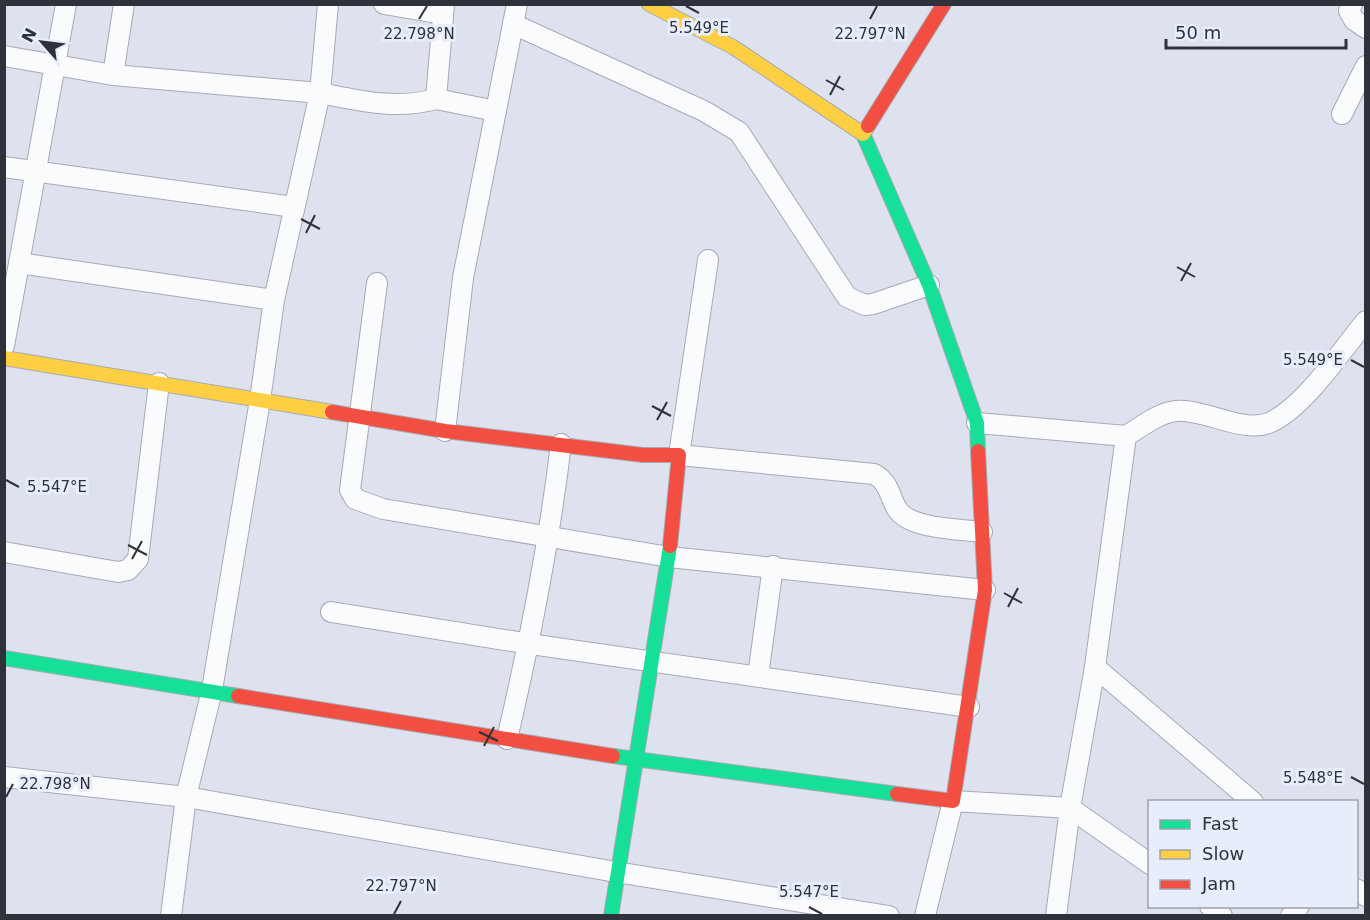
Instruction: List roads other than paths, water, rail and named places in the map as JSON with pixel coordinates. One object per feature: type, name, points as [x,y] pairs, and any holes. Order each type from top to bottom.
[{"type":"street","points":[[4,346],[66,4]]},
{"type":"street","points":[[113,75],[124,4]]},
{"type":"street","points":[[171,915],[186,797],[212,690],[260,399],[273,300],[320,93],[328,4]]},
{"type":"street","points":[[384,4],[443,9],[436,99]]},
{"type":"street","points":[[649,4],[681,18],[773,70],[863,134],[929,285],[977,423],[985,590],[953,801],[925,915]]},
{"type":"street","points":[[863,134],[944,4]]},
{"type":"street","points":[[1352,4],[1349,11],[1351,17],[1365,28]]},
{"type":"street","points":[[445,431],[463,278],[515,14],[704,111],[739,132],[847,297],[865,305],[873,304],[929,285]]},
{"type":"street","points":[[4,56],[113,75],[320,93],[387,106],[406,106],[436,99],[496,111]]},
{"type":"street","points":[[1342,114],[1365,66]]},
{"type":"street","points":[[4,167],[294,207]]},
{"type":"street","points":[[611,915],[616,872],[669,557],[679,455],[708,260]]},
{"type":"street","points":[[19,263],[273,300]]},
{"type":"street","points":[[377,284],[350,490],[355,499],[383,509],[669,557],[773,566],[985,590]]},
{"type":"street","points":[[977,423],[1126,436],[1160,416],[1175,411],[1252,425],[1269,423],[1293,408],[1365,321]]},
{"type":"street","points":[[4,358],[445,431],[643,455],[679,455],[874,474],[886,483],[898,510],[907,520],[918,524],[982,532]]},
{"type":"street","points":[[4,552],[118,572],[132,566],[138,559],[159,383]]},
{"type":"street","points":[[1056,915],[1070,808],[1095,667],[1126,436]]},
{"type":"street","points":[[507,739],[530,644],[550,537],[561,444]]},
{"type":"street","points":[[758,676],[773,566]]},
{"type":"street","points":[[331,612],[530,644],[969,707]]},
{"type":"street","points":[[4,658],[636,760],[953,801],[1070,808],[1148,863]]},
{"type":"street","points":[[1095,667],[1253,800]]},
{"type":"street","points":[[4,777],[186,797],[616,872],[889,915]]}]
